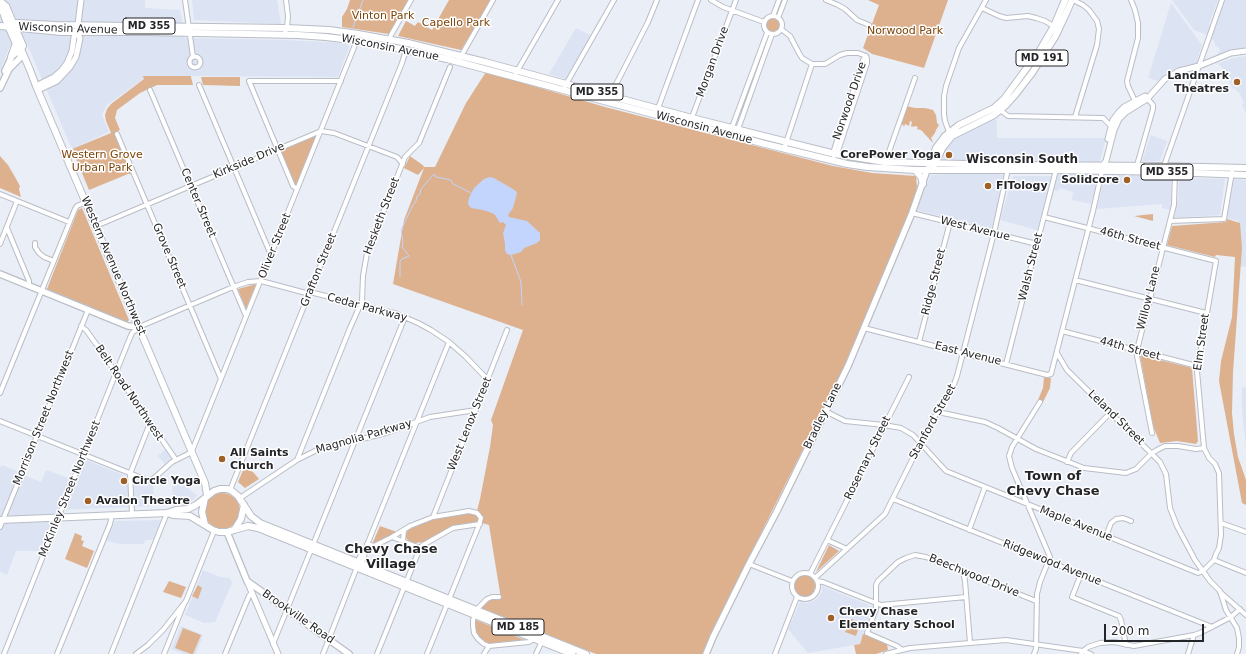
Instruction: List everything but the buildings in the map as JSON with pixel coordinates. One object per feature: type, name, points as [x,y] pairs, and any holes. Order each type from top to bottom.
[{"type":"main road","name":"MD 191","points":[[930,168],[952,136],[994,115],[1056,28],[1065,0]]},
{"type":"main road","name":"MD 191","points":[[930,168],[938,143],[949,132],[959,125],[998,109],[1015,95],[1032,73],[1072,0]]},
{"type":"main road","name":"Western Avenue Northwest","points":[[0,1],[1,8],[23,46],[21,52]]},
{"type":"main road","name":"Wisconsin Avenue","points":[[12,25],[78,25],[189,29],[326,37],[388,43],[406,50],[514,77],[565,87]]},
{"type":"main road","name":"Wisconsin Avenue","points":[[12,25],[77,32],[287,28],[341,31],[388,43],[461,56],[516,70],[656,115],[691,121],[834,157],[868,168],[915,170],[930,168]]},
{"type":"main road","name":"Western Avenue Northwest","points":[[12,25],[18,48],[36,83],[192,451],[205,483],[206,496]]},
{"type":"main road","points":[[0,26],[12,25]]},
{"type":"main road","points":[[4,78],[16,43]]},
{"type":"main road","points":[[0,88],[12,64],[20,58],[21,52],[17,52],[11,57]]},
{"type":"main road","name":"Wisconsin Avenue","points":[[609,99],[658,108],[691,121]]},
{"type":"main road","name":"Wisconsin Avenue","points":[[834,157],[930,168],[1164,169],[1180,166],[1246,168]]},
{"type":"main road","name":"Wisconsin Avenue","points":[[1008,168],[1056,170],[1137,165],[1164,169],[1175,173],[1246,176]]},
{"type":"main road","name":"Bradley Lane","points":[[706,654],[713,637],[848,366],[930,168]]},
{"type":"main road","points":[[915,170],[921,176],[923,184]]},
{"type":"main road","points":[[0,274],[128,326],[139,327]]},
{"type":"main road","points":[[205,483],[217,489]]},
{"type":"main road","points":[[1,520],[167,513],[190,508],[217,489],[222,488],[230,490],[240,498],[244,505],[241,520],[234,530],[227,532],[214,531],[189,515],[173,515],[167,513]]},
{"type":"main road","points":[[205,525],[202,512],[206,496]]},
{"type":"main road","name":"MD 185","points":[[244,505],[256,521],[312,547]]},
{"type":"main road","name":"MD 185","points":[[234,530],[254,526],[359,564],[448,602],[542,639],[586,654]]},
{"type":"main road","points":[[227,532],[247,581]]},
{"type":"main road","name":"Brookville Road","points":[[247,581],[349,654]]},
{"type":"main road","name":"MD 185","points":[[476,613],[534,639],[542,639],[572,654]]},
{"type":"street","points":[[37,88],[63,69],[70,57],[74,37],[77,32],[81,0]]},
{"type":"street","points":[[185,0],[193,56]]},
{"type":"street","points":[[388,43],[411,0]]},
{"type":"street","points":[[458,62],[493,0]]},
{"type":"street","points":[[514,77],[516,70],[558,0]]},
{"type":"street","points":[[565,87],[614,0]]},
{"type":"street","points":[[609,99],[648,22],[657,0]]},
{"type":"street","points":[[656,115],[698,0]]},
{"type":"street","points":[[711,0],[764,22]]},
{"type":"street","name":"Morgan Drive","points":[[691,121],[736,0]]},
{"type":"street","points":[[773,16],[779,0]]},
{"type":"street","points":[[778,18],[785,0]]},
{"type":"street","points":[[826,0],[838,4],[857,20],[869,25]]},
{"type":"street","points":[[949,132],[945,121],[944,111],[946,86],[959,48],[986,0]]},
{"type":"street","points":[[1072,0],[1083,5],[1089,10],[1097,21],[1099,29],[1097,45],[1075,117]]},
{"type":"street","points":[[1131,0],[1136,10],[1138,38],[1127,78],[1127,84],[1135,101]]},
{"type":"street","points":[[1164,169],[1222,0]]},
{"type":"street","points":[[284,35],[287,28],[287,10],[285,1]]},
{"type":"street","points":[[982,8],[1006,18],[1028,16],[1045,21],[1056,28]]},
{"type":"street","points":[[773,16],[778,18],[781,23],[781,29],[777,33],[770,33],[764,29],[764,22],[768,17],[773,16]]},
{"type":"street","points":[[781,29],[790,36],[802,58],[812,64],[785,145]]},
{"type":"street","points":[[37,88],[54,82],[63,76],[72,64],[78,50],[80,38],[77,32]]},
{"type":"street","points":[[734,132],[770,33]]},
{"type":"street","name":"Oliver Street","points":[[192,451],[357,40]]},
{"type":"street","points":[[74,43],[78,50]]},
{"type":"street","name":"Grafton Street","points":[[230,490],[406,50]]},
{"type":"street","points":[[1113,123],[1174,73],[1199,66],[1231,53],[1246,51]]},
{"type":"street","name":"Norwood Drive","points":[[812,64],[825,64],[840,55],[847,53],[858,52],[866,56],[863,60],[856,90],[846,120],[834,150],[834,157]]},
{"type":"street","name":"Hesketh Street","points":[[297,460],[362,301],[363,276],[367,253],[407,155],[419,142],[450,67]]},
{"type":"street","points":[[884,169],[885,162],[915,78]]},
{"type":"street","points":[[297,190],[293,186],[249,81],[341,81]]},
{"type":"street","points":[[198,85],[271,255]]},
{"type":"street","name":"Center Street","points":[[150,90],[246,316]]},
{"type":"street","points":[[1057,352],[1113,123],[1121,109],[1146,97]]},
{"type":"street","points":[[1137,165],[1154,109],[1153,105],[1146,97]]},
{"type":"street","points":[[998,109],[1008,116],[1103,118],[1113,123]]},
{"type":"street","points":[[321,131],[334,133],[397,157],[403,164]]},
{"type":"street","name":"Kirkside Drive","points":[[96,226],[321,131]]},
{"type":"street","name":"Grove Street","points":[[117,134],[221,379]]},
{"type":"street","points":[[397,157],[407,155]]},
{"type":"street","points":[[1175,173],[1180,166]]},
{"type":"street","points":[[1170,221],[1224,219],[1232,167]]},
{"type":"street","name":"Stanford Street","points":[[816,580],[885,514],[920,443],[953,388],[994,233],[1008,168]]},
{"type":"street","name":"Walsh Street","points":[[1006,364],[1056,170]]},
{"type":"street","name":"Willow Lane","points":[[1152,433],[1136,356],[1162,247],[1170,221],[1174,202],[1175,173]]},
{"type":"street","points":[[0,194],[70,222]]},
{"type":"street","points":[[0,244],[18,201]]},
{"type":"street","points":[[0,393],[76,207],[86,202]]},
{"type":"street","name":"West Avenue","points":[[912,213],[1037,244]]},
{"type":"street","name":"46th Street","points":[[1044,217],[1216,261]]},
{"type":"street","name":"Ridge Street","points":[[919,342],[950,222]]},
{"type":"street","points":[[6,228],[29,281],[29,286]]},
{"type":"street","points":[[35,243],[35,248],[39,253],[54,261]]},
{"type":"street","name":"Elm Street","points":[[1204,448],[1197,366],[1216,261]]},
{"type":"street","points":[[1075,280],[1206,313]]},
{"type":"street","name":"Cedar Parkway","points":[[139,327],[233,287],[248,282],[261,281],[314,293],[405,317],[431,330],[449,342],[488,380]]},
{"type":"street","name":"Morrison Street Northwest","points":[[0,527],[1,520],[88,310]]},
{"type":"street","points":[[273,644],[405,317]]},
{"type":"street","name":"Belt Road Northwest","points":[[81,326],[86,330],[116,372],[150,424],[176,460]]},
{"type":"street","name":"McKinley Street Northwest","points":[[4,654],[132,333],[139,327]]},
{"type":"street","name":"East Avenue","points":[[864,328],[1049,375],[1052,372],[1057,352]]},
{"type":"street","name":"West Lenox Street","points":[[433,517],[507,330]]},
{"type":"street","name":"44th Street","points":[[1062,331],[1197,366]]},
{"type":"street","points":[[323,654],[449,342]]},
{"type":"street","name":"Leland Street","points":[[1057,352],[1067,370],[1160,462],[1164,469],[1167,481],[1170,508],[1177,526],[1190,552],[1203,572],[1220,591],[1226,610],[1238,633],[1239,643],[1237,654]]},
{"type":"street","name":"Rosemary Street","points":[[810,574],[908,377]]},
{"type":"street","points":[[1034,654],[1036,649],[1036,601],[1040,582],[1050,556],[1010,461],[1010,451],[1040,402]]},
{"type":"street","name":"Magnolia Parkway","points":[[240,498],[297,460],[334,444],[386,433],[437,416],[476,410]]},
{"type":"street","name":"Maple Avenue","points":[[825,411],[846,421],[884,425],[905,430],[913,435],[944,470],[1198,573],[1203,572]]},
{"type":"street","points":[[938,412],[985,422],[1036,449],[1084,468],[1126,473],[1136,469],[1152,453],[1169,446],[1196,449],[1204,448],[1209,458],[1215,464],[1219,473],[1221,540],[1214,560],[1203,572]]},
{"type":"street","points":[[1068,462],[1071,453],[1110,413]]},
{"type":"street","points":[[0,421],[145,480],[150,480],[176,460],[192,451]]},
{"type":"street","points":[[132,514],[130,474],[150,424]]},
{"type":"street","points":[[968,530],[985,487]]},
{"type":"street","name":"Ridgewood Avenue","points":[[893,499],[1212,627]]},
{"type":"street","points":[[367,544],[373,546],[410,526],[433,517],[469,511],[475,512],[481,518],[480,524],[427,654]]},
{"type":"street","points":[[111,654],[167,513]]},
{"type":"street","points":[[57,654],[112,515]]},
{"type":"street","points":[[1106,536],[1111,523],[1116,519],[1123,518],[1131,521]]},
{"type":"street","points":[[1221,523],[1246,532]]},
{"type":"street","points":[[377,654],[420,548],[453,528],[480,524]]},
{"type":"street","points":[[403,541],[404,530]]},
{"type":"street","points":[[164,654],[214,531]]},
{"type":"street","points":[[392,537],[420,548]]},
{"type":"street","points":[[827,540],[847,549]]},
{"type":"street","name":"Beechwood Drive","points":[[890,643],[867,633],[877,604],[876,585],[878,581],[898,562],[915,555],[926,557],[1036,601]]},
{"type":"street","points":[[1214,560],[1246,573]]},
{"type":"street","points":[[749,564],[792,582]]},
{"type":"street","points":[[963,572],[970,643]]},
{"type":"street","points":[[816,580],[818,590],[813,596],[805,599],[797,597],[792,590],[792,582],[794,578],[802,573],[810,574],[816,580],[881,605],[966,597]]},
{"type":"street","points":[[1081,574],[1072,597],[1120,616],[1126,645]]},
{"type":"street","points":[[965,581],[971,575]]},
{"type":"street","points":[[247,581],[278,654]]},
{"type":"street","points":[[1220,591],[1246,614]]},
{"type":"street","points":[[225,654],[252,592]]},
{"type":"street","points":[[499,597],[492,597],[481,603],[476,613],[473,623],[474,633],[481,642],[489,646],[529,642],[534,639]]},
{"type":"street","points":[[775,654],[797,597]]},
{"type":"street","points":[[136,654],[157,636],[186,601]]},
{"type":"street","points":[[1082,652],[1088,647],[1100,643],[1114,642],[1134,646],[1194,635],[1231,617],[1240,609]]},
{"type":"street","points":[[170,621],[176,624]]},
{"type":"street","points":[[1188,654],[1194,635]]},
{"type":"street","points":[[536,654],[542,639]]},
{"type":"street","points":[[901,650],[890,643],[888,653],[901,650],[1006,640],[1091,654]]},
{"type":"street","points":[[484,654],[489,646]]},
{"type":"shaded area","points":[[0,0],[145,0],[145,8],[180,10],[185,38],[287,40],[344,43],[349,47],[338,77],[146,77],[107,105],[102,115],[109,132],[72,149],[27,44],[10,46],[0,71]]},
{"type":"shaded area","points":[[192,0],[277,0],[281,24],[194,20]]},
{"type":"shaded area","points":[[1172,0],[1218,0],[1209,24],[1210,26],[1207,35],[1194,30]]},
{"type":"shaded area","points":[[1225,0],[1246,0],[1246,48],[1215,56],[1220,51],[1219,48],[1215,46],[1214,40],[1211,39]]},
{"type":"shaded area","points":[[1171,3],[1202,45],[1197,63],[1175,69],[1167,73],[1158,81],[1148,78]]},
{"type":"shaded area","points":[[576,28],[592,36],[565,79],[549,74]]},
{"type":"shaded area","points":[[1246,56],[1246,114],[1242,104],[1244,103],[1239,92],[1237,92],[1235,88],[1233,89],[1221,66],[1217,64],[1233,58]]},
{"type":"shaded area","points":[[994,118],[997,121],[997,138],[1106,138],[1100,162],[943,160],[941,156],[947,144],[956,136]]},
{"type":"shaded area","points":[[1151,135],[1167,141],[1160,161],[1142,161]]},
{"type":"shaded area","points":[[959,173],[1004,175],[1003,185],[991,229],[916,210],[931,175]]},
{"type":"shaded area","points":[[1058,174],[1086,174],[1097,176],[1091,204],[1072,200],[1073,192],[1059,188],[1058,191],[1053,190],[1056,176]]},
{"type":"shaded area","points":[[1106,175],[1171,176],[1170,210],[1162,208],[1162,204],[1097,209]]},
{"type":"shaded area","points":[[1013,176],[1052,176],[1037,230],[1000,220]]},
{"type":"shaded area","points":[[1179,178],[1225,179],[1220,215],[1174,218],[1178,199]]},
{"type":"shaded area","points":[[1234,179],[1246,180],[1246,267],[1240,266],[1241,251],[1238,221],[1227,218]]},
{"type":"shaded area","points":[[1242,387],[1246,388],[1246,447],[1242,411]]},
{"type":"shaded area","points":[[165,449],[171,459],[165,464],[158,456]]},
{"type":"shaded area","points":[[86,460],[144,483],[153,482],[154,506],[57,510],[41,551],[16,551],[7,575],[0,572],[0,468],[2,465],[41,482],[46,470],[77,481]]},
{"type":"shaded area","points":[[172,479],[197,495],[194,499],[188,504],[173,506]]},
{"type":"shaded area","points":[[161,520],[153,540],[146,540],[144,544],[119,544],[106,541],[115,521]]},
{"type":"shaded area","points":[[203,570],[220,577],[230,578],[232,583],[215,622],[204,623],[185,615]]},
{"type":"shaded area","name":"Chevy Chase Elementary School","points":[[822,586],[874,607],[859,644],[808,653],[788,629],[800,602],[807,603],[818,598],[822,591]]},
{"type":"shaded area","points":[[181,626],[203,635],[196,654],[183,654],[171,649]]},
{"type":"green space","name":"Vinton Park","points":[[350,0],[409,0],[389,34],[342,27],[342,17]]},
{"type":"green space","name":"Capello Park","points":[[449,0],[491,0],[461,50],[398,36],[406,21],[415,26],[418,22],[432,30]]},
{"type":"green space","name":"Norwood Park","points":[[868,0],[948,0],[924,68],[872,54],[863,48],[879,5]]},
{"type":"green space","points":[[773,18],[778,20],[780,25],[778,30],[773,32],[768,30],[766,25],[768,20]]},
{"type":"green space","points":[[486,72],[605,107],[833,166],[872,173],[916,176],[917,187],[910,212],[841,373],[710,635],[702,654],[596,654],[481,608],[484,603],[491,600],[501,599],[489,525],[482,523],[483,517],[477,511],[490,447],[493,425],[491,420],[523,330],[393,284],[404,220],[424,168],[418,175],[404,168],[410,156],[424,166],[423,167],[435,167],[466,103]]},
{"type":"green space","name":"Western Grove Urban Park","points":[[143,76],[191,76],[193,85],[157,85],[140,93],[117,110],[115,118],[120,130],[115,132],[132,174],[128,174],[89,190],[72,149],[111,133],[105,115],[107,109],[111,104],[144,79]]},
{"type":"green space","points":[[201,77],[240,77],[240,86],[203,85]]},
{"type":"green space","points":[[906,106],[933,110],[939,125],[931,137],[933,143],[921,130],[917,129],[918,127],[911,126],[912,122],[910,121],[909,126],[905,124],[904,127],[903,124],[902,126]]},
{"type":"green space","points":[[313,136],[316,138],[298,184],[294,184],[280,150]]},
{"type":"green space","points":[[0,156],[8,165],[20,186],[19,189],[21,197],[0,188]]},
{"type":"green space","points":[[82,208],[129,320],[127,322],[47,289],[78,210]]},
{"type":"green space","points":[[1153,214],[1153,221],[1134,216]]},
{"type":"green space","points":[[1227,219],[1240,223],[1242,248],[1233,372],[1232,413],[1238,457],[1246,480],[1246,505],[1242,503],[1219,381],[1221,361],[1232,317],[1235,257],[1216,255],[1215,257],[1167,245],[1172,226],[1226,222]]},
{"type":"green space","points":[[256,284],[246,309],[238,289]]},
{"type":"green space","points":[[1140,355],[1192,368],[1198,441],[1196,444],[1177,441],[1160,443],[1153,426]]},
{"type":"green space","points":[[1044,377],[1051,378],[1050,388],[1043,402],[1038,400],[1043,388]]},
{"type":"green space","points":[[244,468],[253,472],[259,479],[245,488],[238,482]]},
{"type":"green space","points":[[222,493],[235,498],[240,511],[235,524],[222,529],[209,524],[204,511],[209,498]]},
{"type":"green space","points":[[470,513],[476,514],[478,521],[451,527],[424,542],[410,542],[406,538],[408,530],[432,519]]},
{"type":"green space","points":[[380,526],[397,532],[374,543],[373,542]]},
{"type":"green space","points":[[75,533],[82,536],[81,540],[84,541],[82,546],[94,551],[87,568],[65,559]]},
{"type":"green space","points":[[829,545],[839,551],[816,572]]},
{"type":"green space","points":[[804,575],[812,578],[815,586],[812,594],[804,597],[796,594],[793,586],[796,578]]},
{"type":"green space","points":[[169,581],[186,587],[181,598],[163,592]]},
{"type":"green space","points":[[198,585],[202,588],[198,599],[192,596]]},
{"type":"green space","points":[[851,619],[861,623],[858,629],[848,625]]},
{"type":"green space","points":[[476,620],[527,641],[496,644],[487,643],[477,634],[475,629]]},
{"type":"green space","points":[[848,626],[858,630],[856,636],[845,632]]},
{"type":"green space","points":[[183,628],[201,635],[193,654],[175,648]]},
{"type":"green space","points":[[863,634],[887,644],[888,650],[876,654],[856,654],[854,645],[860,644]]},
{"type":"water","points":[[490,177],[516,191],[517,193],[513,208],[508,215],[509,217],[527,221],[540,233],[540,240],[537,243],[524,248],[521,252],[511,255],[507,254],[505,250],[503,233],[506,225],[503,222],[500,223],[492,213],[471,208],[468,204],[474,188],[484,179]]},
{"type":"waterway","points":[[353,27],[363,0]]},
{"type":"waterway","points":[[400,277],[400,261],[409,256],[402,247],[403,241],[401,230],[416,201],[417,196],[420,194],[421,189],[434,174],[436,177],[451,180],[453,184],[471,193]]},
{"type":"waterway","points":[[511,255],[521,282],[522,305]]},
{"type":"place","name":"Landmark Theatres","points":[[1237,82]]},
{"type":"place","name":"CorePower Yoga","points":[[949,155]]},
{"type":"place","name":"Solidcore","points":[[1127,180]]},
{"type":"place","name":"FITology","points":[[988,186]]},
{"type":"place","name":"All Saints Church","points":[[222,459]]},
{"type":"place","name":"Circle Yoga","points":[[124,481]]},
{"type":"place","name":"Avalon Theatre","points":[[88,501]]},
{"type":"place","name":"Chevy Chase Elementary School","points":[[831,618]]},
{"type":"district","name":"Wisconsin South","points":[[1022,160]]},
{"type":"district","name":"Town of Chevy Chase","points":[[1053,484]]},
{"type":"district","name":"Chevy Chase Village","points":[[391,558]]}]
